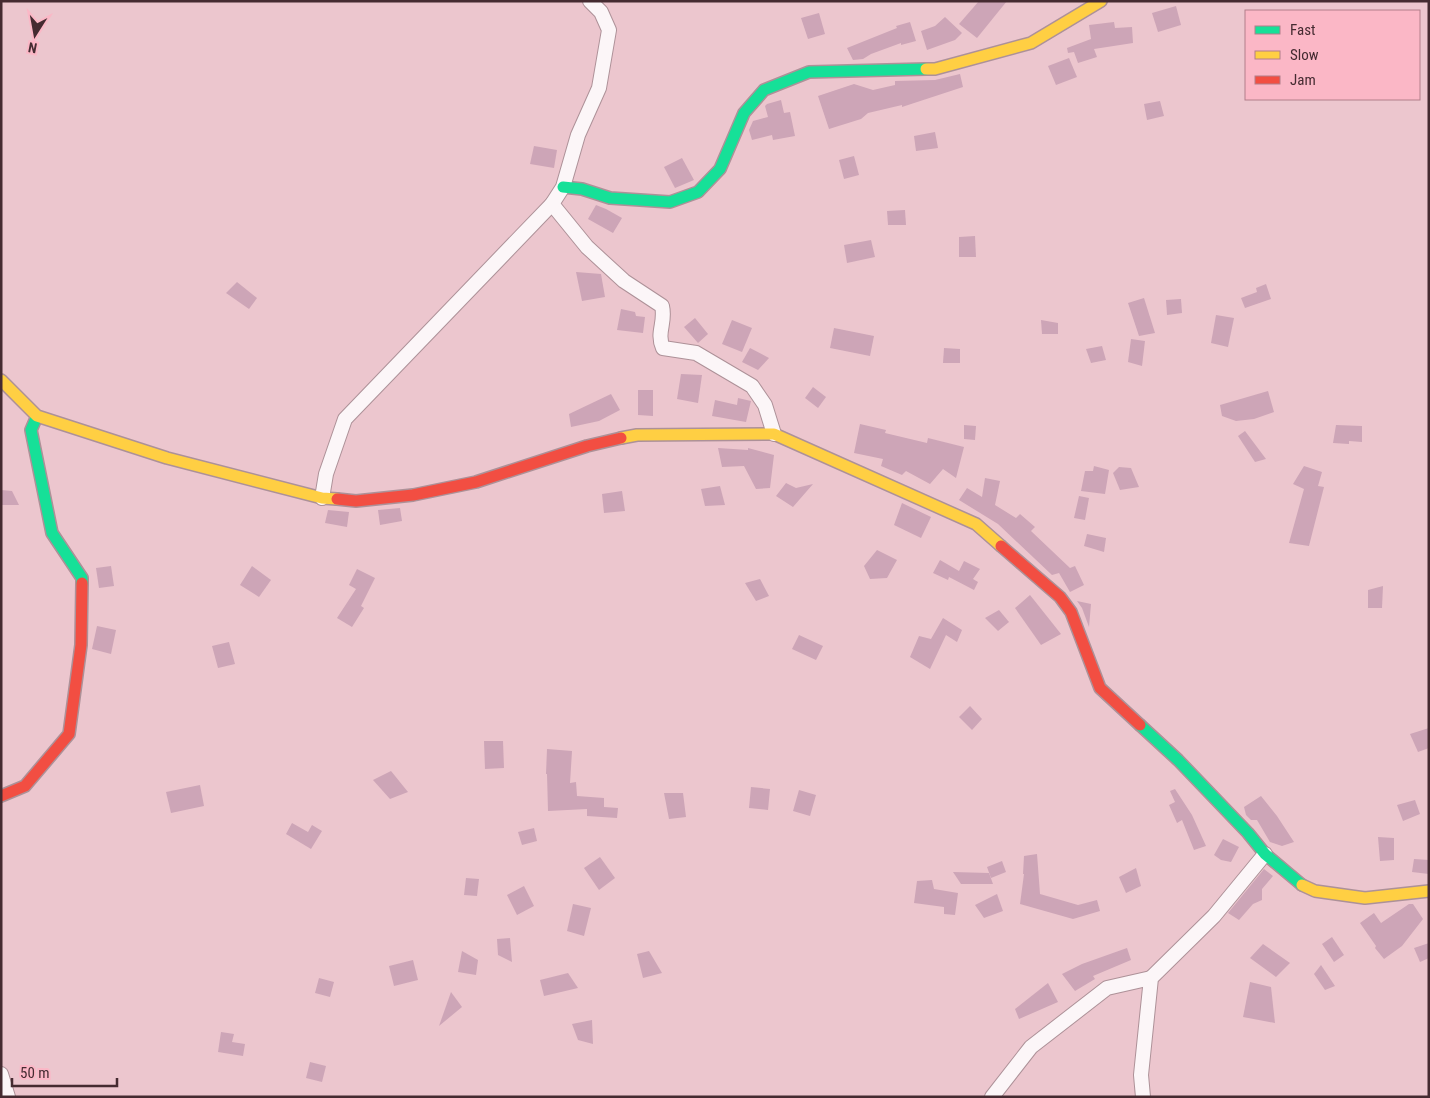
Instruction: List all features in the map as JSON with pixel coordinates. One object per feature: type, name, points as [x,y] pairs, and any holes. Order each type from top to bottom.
[{"type":"street","points":[[322,498],[326,474],[346,419],[552,204],[563,187],[578,135],[599,88],[609,30],[601,12],[590,1]]},
{"type":"street","points":[[563,187],[582,189],[610,198],[670,202],[698,192],[720,168],[744,113],[764,90],[809,72],[935,69],[1031,43],[1101,1]]},
{"type":"street","points":[[552,204],[587,246],[618,276],[662,306],[664,315],[659,339],[664,348],[696,353],[752,386],[765,405],[774,434]]},
{"type":"street","points":[[1,380],[37,416],[167,458],[322,498],[356,501],[412,495],[476,482],[587,446],[637,435],[774,434],[976,524],[1060,597],[1071,612],[1100,688],[1178,760],[1248,833],[1265,854],[1304,887],[1314,891],[1365,898],[1429,891]]},
{"type":"street","points":[[1,796],[25,786],[69,734],[81,646],[82,578],[52,533],[31,430],[37,416]]},
{"type":"street","points":[[992,1097],[1031,1047],[1107,988],[1151,978],[1214,916],[1265,854]]},
{"type":"street","points":[[1143,1097],[1141,1075],[1151,978]]},
{"type":"street","points":[[1,1074],[8,1097]]},
{"type":"building","points":[[979,1],[1007,1],[977,38],[959,24]]},
{"type":"building","points":[[1176,6],[1181,25],[1158,32],[1152,13]]},
{"type":"building","points":[[819,13],[825,34],[808,39],[801,18]]},
{"type":"building","points":[[945,17],[962,33],[955,40],[927,50],[921,31],[935,26]]},
{"type":"building","points":[[910,22],[916,41],[901,45],[901,43],[871,54],[863,59],[853,60],[847,48],[897,28],[896,26]]},
{"type":"building","points":[[1114,22],[1115,28],[1132,27],[1133,43],[1094,49],[1097,57],[1078,63],[1074,52],[1068,53],[1067,48],[1091,39],[1089,25]]},
{"type":"building","points":[[1069,58],[1077,77],[1056,85],[1048,66]]},
{"type":"building","points":[[960,74],[963,87],[902,107],[902,105],[868,113],[861,119],[829,129],[818,96],[854,84],[873,90],[895,85],[895,81],[935,80]]},
{"type":"building","points":[[781,100],[784,113],[790,112],[795,136],[773,140],[772,135],[752,140],[749,130],[753,121],[768,117],[765,106]]},
{"type":"building","points":[[1160,101],[1164,116],[1147,120],[1144,104]]},
{"type":"building","points":[[935,132],[938,148],[916,151],[914,136]]},
{"type":"building","points":[[534,146],[557,150],[554,168],[530,164]]},
{"type":"building","points":[[854,156],[859,175],[844,179],[839,160]]},
{"type":"building","points":[[682,158],[694,180],[675,188],[664,167]]},
{"type":"building","points":[[596,205],[622,218],[613,233],[588,219]]},
{"type":"building","points":[[905,210],[906,225],[888,225],[887,211]]},
{"type":"building","points":[[975,236],[976,257],[959,257],[959,237]]},
{"type":"building","points":[[871,240],[875,257],[847,263],[844,245]]},
{"type":"building","points":[[576,272],[601,274],[605,297],[582,301]]},
{"type":"building","points":[[237,282],[257,298],[249,309],[226,293]]},
{"type":"building","points":[[1266,284],[1271,299],[1245,308],[1241,298],[1257,292],[1256,288]]},
{"type":"building","points":[[1144,298],[1155,333],[1139,336],[1128,303]]},
{"type":"building","points":[[1181,299],[1182,313],[1167,315],[1166,300]]},
{"type":"building","points":[[621,309],[635,312],[636,316],[645,317],[643,333],[617,330]]},
{"type":"building","points":[[1216,315],[1234,318],[1228,347],[1211,343]]},
{"type":"building","points":[[695,318],[708,334],[698,343],[684,327]]},
{"type":"building","points":[[732,320],[752,328],[742,352],[722,344]]},
{"type":"building","points":[[1041,320],[1058,323],[1058,334],[1042,334]]},
{"type":"building","points":[[834,328],[874,336],[870,356],[830,348]]},
{"type":"building","points":[[1131,339],[1145,341],[1142,366],[1128,362]]},
{"type":"building","points":[[1102,346],[1106,360],[1091,363],[1086,349]]},
{"type":"building","points":[[750,348],[769,358],[758,370],[742,362]]},
{"type":"building","points":[[944,348],[960,349],[960,363],[943,363]]},
{"type":"building","points":[[681,374],[702,375],[698,403],[677,399]]},
{"type":"building","points":[[813,387],[826,397],[818,408],[805,398]]},
{"type":"building","points":[[638,390],[653,390],[653,416],[638,415]]},
{"type":"building","points":[[1268,391],[1274,412],[1254,419],[1236,421],[1222,416],[1220,405]]},
{"type":"building","points":[[611,394],[620,410],[599,421],[571,427],[569,414]]},
{"type":"building","points":[[738,398],[751,401],[746,422],[712,416],[715,400],[737,405]]},
{"type":"building","points":[[860,424],[886,430],[885,433],[927,443],[928,438],[964,447],[956,478],[943,469],[930,484],[906,471],[902,475],[881,466],[883,459],[854,453]]},
{"type":"building","points":[[964,425],[976,426],[975,440],[964,439]]},
{"type":"building","points":[[1336,425],[1362,426],[1362,442],[1349,441],[1349,444],[1333,443]]},
{"type":"building","points":[[1245,431],[1266,459],[1255,462],[1238,436]]},
{"type":"building","points":[[718,448],[748,450],[748,448],[774,455],[770,488],[756,489],[744,466],[722,467]]},
{"type":"building","points":[[1094,466],[1109,470],[1105,494],[1081,491],[1085,471],[1093,471]]},
{"type":"building","points":[[1304,466],[1322,472],[1318,486],[1324,487],[1309,546],[1289,543],[1304,489],[1293,484]]},
{"type":"building","points":[[1119,467],[1131,468],[1139,487],[1120,490],[1113,473]]},
{"type":"building","points":[[985,478],[1000,481],[995,505],[1016,518],[1020,514],[1035,527],[1031,531],[1070,568],[1075,566],[1084,585],[1070,592],[1059,573],[1052,575],[998,524],[959,500],[967,488],[982,497]]},
{"type":"building","points":[[786,483],[796,488],[813,484],[793,507],[776,496]]},
{"type":"building","points":[[720,486],[725,505],[705,506],[701,489]]},
{"type":"building","points":[[1,490],[12,491],[19,505],[1,505]]},
{"type":"building","points":[[622,491],[625,511],[604,513],[602,494]]},
{"type":"building","points":[[1079,496],[1089,498],[1085,520],[1074,518]]},
{"type":"building","points":[[902,503],[931,517],[921,538],[894,525]]},
{"type":"building","points":[[400,508],[402,521],[380,525],[378,510]]},
{"type":"building","points":[[328,510],[349,512],[347,527],[325,523]]},
{"type":"building","points":[[1087,534],[1106,538],[1104,552],[1084,546]]},
{"type":"building","points":[[877,550],[897,560],[887,578],[870,579],[864,566]]},
{"type":"building","points":[[940,560],[959,571],[964,561],[980,569],[973,579],[978,582],[974,590],[949,577],[948,580],[933,573]]},
{"type":"building","points":[[111,566],[114,586],[99,588],[96,568]]},
{"type":"building","points":[[252,566],[271,580],[259,597],[240,585]]},
{"type":"building","points":[[357,569],[375,578],[361,606],[364,608],[352,627],[337,618],[356,589],[349,585]]},
{"type":"building","points":[[760,579],[769,596],[756,601],[745,583]]},
{"type":"building","points":[[1383,586],[1382,608],[1368,608],[1368,590]]},
{"type":"building","points":[[1030,595],[1061,634],[1041,645],[1015,608]]},
{"type":"building","points":[[1077,601],[1091,604],[1089,627],[1082,608]]},
{"type":"building","points":[[999,610],[1009,622],[998,631],[985,618]]},
{"type":"building","points":[[943,618],[962,630],[957,642],[946,635],[930,669],[910,657],[919,636],[931,639]]},
{"type":"building","points":[[97,626],[116,630],[111,654],[92,649]]},
{"type":"building","points":[[799,635],[823,646],[816,660],[792,649]]},
{"type":"building","points":[[229,642],[235,664],[218,668],[212,646]]},
{"type":"building","points":[[970,706],[982,719],[972,730],[959,717]]},
{"type":"building","points":[[1429,728],[1429,748],[1418,752],[1410,734]]},
{"type":"building","points":[[484,741],[503,741],[504,768],[485,769]]},
{"type":"building","points":[[547,749],[572,751],[570,783],[576,782],[577,796],[604,798],[604,807],[618,808],[617,818],[587,816],[587,809],[548,811]]},
{"type":"building","points":[[391,771],[408,792],[390,799],[373,780]]},
{"type":"building","points":[[200,785],[204,806],[171,813],[166,792]]},
{"type":"building","points":[[751,787],[770,789],[768,810],[749,808]]},
{"type":"building","points":[[1175,789],[1192,815],[1206,846],[1194,850],[1182,820],[1177,823],[1169,805],[1175,802],[1170,791]]},
{"type":"building","points":[[799,790],[816,795],[810,816],[793,811]]},
{"type":"building","points":[[664,793],[683,793],[686,817],[669,819]]},
{"type":"building","points":[[1261,796],[1294,842],[1282,846],[1270,842],[1257,820],[1251,820],[1246,815],[1244,807]]},
{"type":"building","points":[[1415,800],[1420,814],[1403,821],[1397,805]]},
{"type":"building","points":[[292,823],[308,832],[312,825],[322,831],[311,849],[286,834]]},
{"type":"building","points":[[534,828],[537,841],[522,845],[518,832]]},
{"type":"building","points":[[1378,837],[1394,838],[1394,860],[1380,861]]},
{"type":"building","points":[[1223,839],[1239,847],[1231,862],[1221,860],[1214,855]]},
{"type":"building","points":[[1037,854],[1040,894],[1078,905],[1097,900],[1100,911],[1073,919],[1020,904],[1024,856]]},
{"type":"building","points":[[600,857],[615,878],[599,890],[584,868]]},
{"type":"building","points":[[1414,859],[1429,860],[1429,874],[1412,872]]},
{"type":"building","points":[[1002,861],[1006,872],[991,878],[987,867]]},
{"type":"building","points":[[1136,868],[1141,886],[1126,893],[1119,877]]},
{"type":"building","points":[[1264,869],[1273,876],[1262,889],[1262,900],[1253,904],[1239,920],[1228,913]]},
{"type":"building","points":[[953,872],[989,873],[993,884],[961,884]]},
{"type":"building","points":[[466,878],[479,879],[477,896],[464,895]]},
{"type":"building","points":[[932,880],[934,889],[958,893],[955,915],[944,914],[944,907],[914,903],[917,881]]},
{"type":"building","points":[[524,886],[534,906],[517,915],[507,895]]},
{"type":"building","points":[[997,894],[1003,911],[984,918],[975,905]]},
{"type":"building","points":[[573,904],[591,908],[584,936],[567,931]]},
{"type":"building","points":[[1409,904],[1413,904],[1423,919],[1402,946],[1384,959],[1360,923],[1374,913],[1381,923]]},
{"type":"building","points":[[1332,937],[1344,955],[1334,962],[1322,944]]},
{"type":"building","points":[[510,938],[512,962],[498,955],[497,939]]},
{"type":"building","points":[[1429,943],[1429,958],[1420,962],[1414,948]]},
{"type":"building","points":[[1263,944],[1290,963],[1276,977],[1250,958]]},
{"type":"building","points":[[1127,948],[1131,960],[1093,976],[1095,979],[1075,991],[1062,974],[1082,964]]},
{"type":"building","points":[[462,951],[478,960],[476,975],[458,972]]},
{"type":"building","points":[[649,951],[662,973],[643,978],[637,954]]},
{"type":"building","points":[[413,960],[418,980],[394,986],[389,966]]},
{"type":"building","points":[[1321,965],[1335,986],[1325,990],[1314,974]]},
{"type":"building","points":[[568,973],[578,988],[544,996],[540,980]]},
{"type":"building","points":[[319,978],[334,982],[330,997],[315,993]]},
{"type":"building","points":[[1250,982],[1271,987],[1275,1023],[1243,1017]]},
{"type":"building","points":[[1048,983],[1058,1002],[1019,1019],[1015,1009]]},
{"type":"building","points":[[451,992],[462,1007],[439,1026]]},
{"type":"building","points":[[592,1020],[593,1044],[578,1040],[572,1024]]},
{"type":"building","points":[[221,1032],[234,1034],[232,1042],[245,1044],[243,1056],[218,1052]]},
{"type":"building","points":[[310,1062],[326,1066],[322,1082],[306,1078]]},
{"type":"traffic: fast","points":[[563,187],[582,189],[610,198],[670,202],[698,192],[720,169],[744,113],[764,90],[809,72],[926,69]]},
{"type":"traffic: fast","points":[[37,416],[31,430],[52,533],[82,578],[82,583]]},
{"type":"traffic: fast","points":[[1140,725],[1178,760],[1248,833],[1265,854],[1302,885]]},
{"type":"traffic: slow","points":[[926,69],[935,69],[1031,43],[1101,1]]},
{"type":"traffic: slow","points":[[1,380],[37,416],[167,458],[322,498],[337,499]]},
{"type":"traffic: slow","points":[[621,438],[637,435],[774,434],[976,524],[1001,546]]},
{"type":"traffic: slow","points":[[1302,885],[1315,891],[1365,898],[1429,891]]},
{"type":"traffic: jam","points":[[337,499],[356,501],[413,495],[476,482],[587,446],[621,438]]},
{"type":"traffic: jam","points":[[1001,546],[1060,597],[1071,612],[1100,688],[1140,725]]},
{"type":"traffic: jam","points":[[1,796],[25,786],[69,734],[81,645],[82,583]]}]
